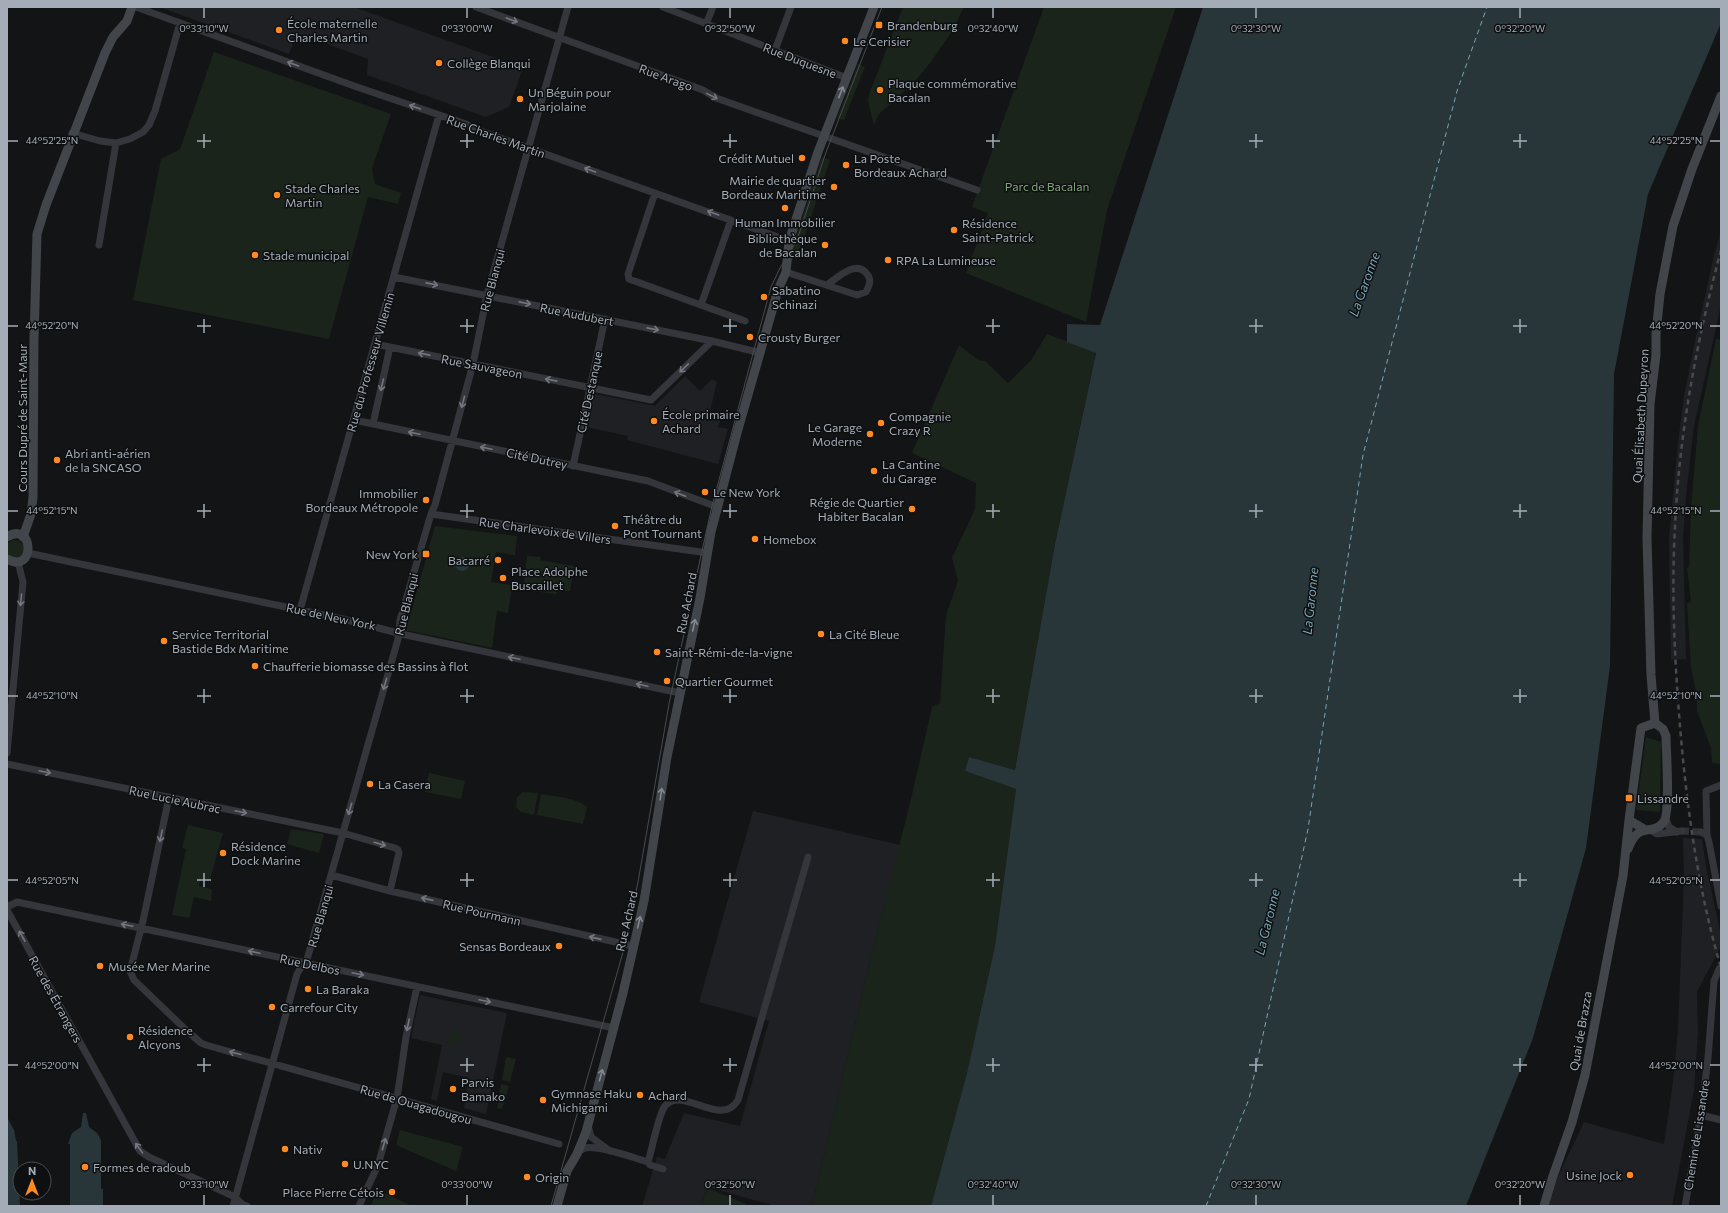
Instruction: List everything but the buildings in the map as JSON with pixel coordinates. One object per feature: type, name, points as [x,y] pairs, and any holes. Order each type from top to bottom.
[{"type":"street","name":"Cours Dupré de Saint-Maur","points":[[23,537],[31,514],[34,492],[34,332],[37,234],[46,204],[72,133],[105,53],[113,37],[127,21],[132,7]]},
{"type":"street","name":"Rue Charles Martin","points":[[136,7],[788,241]]},
{"type":"street","name":"Rue Arago","points":[[476,7],[703,90],[716,98],[977,190]]},
{"type":"street","name":"Rue Blanqui","points":[[233,1206],[297,974],[300,968],[306,963],[399,633],[401,616],[435,504],[473,364],[487,296],[568,7]]},
{"type":"street","name":"Rue Duquesne","points":[[663,7],[847,78]]},
{"type":"street","points":[[706,24],[713,7]]},
{"type":"street","points":[[775,50],[791,7]]},
{"type":"street","name":"Rue Achard","points":[[557,1206],[564,1178],[569,1166],[577,1154],[588,1124],[614,1028],[633,946],[647,883],[667,757],[717,507],[736,433],[761,353],[778,290],[786,272],[788,241],[824,136],[874,7]]},
{"type":"street","points":[[72,133],[100,141],[116,143],[137,136],[148,125],[155,111],[180,23]]},
{"type":"street","name":"Quai Élisabeth Dupeyron","points":[[1654,723],[1647,538],[1650,404],[1656,355],[1656,334],[1660,294],[1673,226],[1692,170],[1721,96]]},
{"type":"street","name":"Rue du Professeur Villemin","points":[[300,610],[439,115]]},
{"type":"street","points":[[99,245],[116,143]]},
{"type":"street","points":[[655,193],[628,274],[629,279],[745,321]]},
{"type":"street","points":[[701,305],[731,220]]},
{"type":"street","points":[[786,272],[857,295],[866,292],[870,280],[867,274],[862,270],[855,268],[849,270],[827,285]]},
{"type":"street","name":"Rue Audubert","points":[[394,277],[712,341],[761,353]]},
{"type":"street","name":"Cité Destanque","points":[[572,466],[604,319]]},
{"type":"street","name":"Rue Sauvageon","points":[[375,344],[651,400],[712,341]]},
{"type":"street","points":[[373,424],[390,347]]},
{"type":"street","name":"Cité Dutrey","points":[[354,420],[648,482],[717,507]]},
{"type":"street","name":"Rue Charlevoix de Villers","points":[[431,514],[708,553]]},
{"type":"street","points":[[7,537],[14,534],[23,537],[28,542],[28,553],[24,559],[18,562],[12,562],[7,559]]},
{"type":"street","name":"Rue de New York","points":[[28,553],[300,610],[399,633],[680,693]]},
{"type":"street","points":[[7,753],[23,582],[18,562]]},
{"type":"street","points":[[1629,820],[1657,834],[1680,832],[1669,827],[1666,819],[1666,736],[1663,729],[1654,723]]},
{"type":"street","name":"Quai de Brazza","points":[[1544,1206],[1578,1105],[1585,1074],[1625,857],[1641,728],[1654,723]]},
{"type":"street","name":"Rue Lucie Aubrac","points":[[7,764],[343,833],[398,850],[390,890]]},
{"type":"street","points":[[1721,785],[1706,790],[1704,833],[1709,842],[1721,906]]},
{"type":"street","name":"Rue de Ouagadougou","points":[[169,797],[141,928],[130,971],[134,980],[201,1043],[559,1144]]},
{"type":"street","name":"Quai de Brazza","points":[[1625,857],[1633,837],[1646,829],[1658,827],[1666,819]]},
{"type":"street","points":[[648,1162],[662,1112],[667,1104],[680,1100],[719,1110],[731,1107],[738,1100],[808,857]]},
{"type":"street","name":"Rue Pourmann","points":[[331,875],[633,946]]},
{"type":"street","name":"Rue Delbos","points":[[7,908],[17,902],[614,1028]]},
{"type":"street","name":"Rue des Étrangers","points":[[7,908],[140,1151],[149,1157],[235,1197],[242,1204],[247,1206]]},
{"type":"street","name":"Chemin de Lissandre","points":[[1685,1206],[1701,1115],[1708,1058],[1714,981],[1719,969]]},
{"type":"street","points":[[359,1206],[378,1165],[397,1098],[406,1037],[417,986]]},
{"type":"street","points":[[1701,1115],[1721,1120]]},
{"type":"street","points":[[588,1124],[588,1130],[591,1137],[612,1152]]},
{"type":"street","points":[[577,1154],[582,1149],[588,1148],[612,1152],[648,1162],[650,1165],[663,1169]]},
{"type":"shaded area","name":"Collège Blanqui","points":[[159,7],[354,7],[523,68],[509,107],[486,117],[367,75],[368,59],[297,33],[289,54]]},
{"type":"shaded area","points":[[1721,231],[1721,305],[1694,426],[1687,486],[1683,539],[1686,659],[1671,660],[1669,538],[1678,444],[1684,396],[1696,336],[1715,251]]},
{"type":"shaded area","name":"École primaire Achard","points":[[685,376],[700,391],[712,379],[717,382],[710,411],[722,414],[718,427],[728,429],[718,464],[627,440],[628,436],[586,427],[593,396],[595,394],[655,406]]},
{"type":"shaded area","points":[[753,811],[900,845],[872,953],[812,1206],[775,1206],[708,1187],[700,1206],[642,1206],[657,1157],[665,1159],[684,1113],[740,1126],[769,1021],[699,1002]]},
{"type":"shaded area","points":[[1683,838],[1702,839],[1707,871],[1721,935],[1721,946],[1697,992],[1698,1032],[1694,1090],[1672,1206],[1544,1206],[1584,1122],[1664,1144],[1673,1082],[1678,1030],[1684,878]]},
{"type":"shaded area","points":[[420,995],[507,1013],[486,1114],[464,1108],[469,1078],[443,1072],[437,1101],[431,1099],[442,1045],[411,1038]]},
{"type":"green space","points":[[903,7],[964,7],[951,33],[930,63],[917,79],[878,115],[874,126],[868,101],[869,94]]},
{"type":"green space","name":"Parc de Bacalan","points":[[1044,7],[1176,7],[1107,210],[1086,322],[966,273],[988,213],[972,207]]},
{"type":"green space","name":"Stade Charles Martin","points":[[214,52],[391,114],[372,168],[375,184],[401,193],[398,204],[368,197],[329,339],[133,300],[161,159],[180,149]]},
{"type":"green space","points":[[858,64],[865,67],[844,120],[837,118]]},
{"type":"green space","points":[[822,157],[830,160],[802,244],[792,261],[789,249],[795,240]]},
{"type":"green space","points":[[1047,334],[1096,352],[1055,544],[1015,770],[969,757],[965,771],[1016,789],[995,946],[967,1073],[931,1206],[812,1206],[932,707],[940,703],[946,615],[958,581],[952,558],[975,509],[976,483],[912,453],[959,345],[978,360],[985,361],[1008,383],[1031,360]]},
{"type":"green space","points":[[1716,339],[1721,340],[1721,764],[1712,763],[1711,748],[1697,711],[1697,696],[1691,668],[1687,603],[1691,602],[1687,568],[1689,567],[1691,508],[1698,426]]},
{"type":"green space","points":[[435,526],[517,536],[515,555],[496,552],[491,582],[512,585],[508,613],[497,611],[492,648],[406,630]]},
{"type":"green space","points":[[15,540],[21,543],[24,549],[21,555],[15,558],[9,555],[6,549],[9,543]]},
{"type":"green space","points":[[527,556],[541,557],[540,560],[574,566],[570,591],[558,591],[556,594],[523,590]]},
{"type":"green space","points":[[1646,737],[1661,742],[1660,812],[1636,810]]},
{"type":"green space","points":[[429,773],[465,781],[461,799],[425,792]]},
{"type":"green space","points":[[523,792],[538,793],[534,815],[521,812],[516,807],[517,797]]},
{"type":"green space","points":[[541,794],[571,799],[587,807],[583,824],[537,815]]},
{"type":"green space","points":[[188,825],[223,833],[210,880],[200,879],[199,886],[212,889],[211,901],[194,897],[189,918],[172,915],[186,849],[182,848]]},
{"type":"green space","points":[[291,829],[324,834],[319,853],[287,844]]},
{"type":"green space","points":[[457,1031],[461,1036],[461,1041],[456,1044],[447,1043],[451,1033]]},
{"type":"green space","points":[[506,1057],[516,1059],[510,1082],[502,1080]]},
{"type":"green space","points":[[501,1084],[509,1086],[502,1109],[497,1108]]},
{"type":"green space","points":[[400,1130],[463,1147],[456,1171],[396,1145]]},
{"type":"green space","points":[[708,1188],[746,1204],[745,1206],[700,1206]]},
{"type":"green space","points":[[378,1190],[412,1206],[371,1205]]},
{"type":"water","name":"La Garonne","points":[[1203,7],[1721,7],[1721,23],[1648,194],[1614,374],[1610,666],[1586,848],[1533,1038],[1466,1206],[931,1206],[967,1073],[995,946],[1016,789],[965,771],[969,757],[1015,770],[1055,544],[1096,353],[1067,342],[1067,324],[1100,325]]},
{"type":"water","points":[[462,557],[467,559],[469,564],[467,569],[462,571],[457,569],[455,564],[457,559]]},
{"type":"water","name":"Formes de radoub","points":[[83,1113],[86,1113],[89,1127],[97,1133],[101,1140],[101,1189],[103,1189],[103,1206],[70,1206],[70,1144],[68,1144],[72,1133],[81,1127]]},
{"type":"water","points":[[7,1117],[14,1130],[17,1141],[18,1161],[12,1161],[12,1201],[20,1201],[20,1206],[7,1206]]},
{"type":"ferry route","points":[[1206,1206],[1249,1099],[1308,829],[1363,455],[1457,91],[1487,7]]},
{"type":"tunnel","points":[[1682,831],[1701,832]]},
{"type":"tram line","points":[[551,1206],[625,945],[638,882],[669,704],[692,596],[712,506],[771,287],[780,268],[797,240],[825,155],[882,7]]},
{"type":"railway","points":[[1721,250],[1704,318],[1690,387],[1680,457],[1673,580],[1677,685],[1687,796],[1695,854],[1706,911],[1721,968]]},
{"type":"place","name":"Brandenburg","points":[[879,25]]},
{"type":"place","name":"École maternelle Charles Martin","points":[[279,30]]},
{"type":"place","name":"Le Cerisier","points":[[845,41]]},
{"type":"place","name":"Collège Blanqui","points":[[439,63]]},
{"type":"place","name":"Plaque commémorative Bacalan","points":[[880,90]]},
{"type":"place","name":"Un Béguin pour Marjolaine","points":[[520,99]]},
{"type":"place","name":"Crédit Mutuel","points":[[802,158]]},
{"type":"place","name":"La Poste Bordeaux Achard","points":[[846,165]]},
{"type":"place","name":"Mairie de quartier Bordeaux Maritime","points":[[834,187]]},
{"type":"place","name":"Stade Charles Martin","points":[[277,195]]},
{"type":"place","name":"Human Immobilier","points":[[785,208]]},
{"type":"place","name":"Résidence Saint-Patrick","points":[[954,230]]},
{"type":"place","name":"Bibliothèque de Bacalan","points":[[825,245]]},
{"type":"place","name":"Stade municipal","points":[[255,255]]},
{"type":"place","name":"RPA La Lumineuse","points":[[888,260]]},
{"type":"place","name":"Sabatino Schinazi","points":[[764,297]]},
{"type":"place","name":"Crousty Burger","points":[[750,337]]},
{"type":"place","name":"École primaire Achard","points":[[654,421]]},
{"type":"place","name":"Compagnie Crazy R","points":[[881,423]]},
{"type":"place","name":"Le Garage Moderne","points":[[870,434]]},
{"type":"place","name":"Abri anti-aérien de la SNCASO","points":[[57,460]]},
{"type":"place","name":"La Cantine du Garage","points":[[874,471]]},
{"type":"place","name":"Le New York","points":[[705,492]]},
{"type":"place","name":"Immobilier Bordeaux Métropole","points":[[426,500]]},
{"type":"place","name":"Régie de Quartier Habiter Bacalan","points":[[912,509]]},
{"type":"place","name":"Théâtre du Pont Tournant","points":[[615,526]]},
{"type":"place","name":"Homebox","points":[[755,539]]},
{"type":"place","name":"New York","points":[[426,554]]},
{"type":"place","name":"Bacarré","points":[[498,560]]},
{"type":"place","name":"Place Adolphe Buscaillet","points":[[503,578]]},
{"type":"place","name":"La Cité Bleue","points":[[821,634]]},
{"type":"place","name":"Service Territorial Bastide Bdx Maritime","points":[[164,641]]},
{"type":"place","name":"Saint-Rémi-de-la-vigne","points":[[657,652]]},
{"type":"place","name":"Chaufferie biomasse des Bassins à flot","points":[[255,666]]},
{"type":"place","name":"Quartier Gourmet","points":[[667,681]]},
{"type":"place","name":"La Casera","points":[[370,784]]},
{"type":"place","name":"Lissandre","points":[[1629,798]]},
{"type":"place","name":"Résidence Dock Marine","points":[[223,853]]},
{"type":"place","name":"Sensas Bordeaux","points":[[559,946]]},
{"type":"place","name":"Musée Mer Marine","points":[[100,966]]},
{"type":"place","name":"La Baraka","points":[[308,989]]},
{"type":"place","name":"Carrefour City","points":[[272,1007]]},
{"type":"place","name":"Résidence Alcyons","points":[[130,1037]]},
{"type":"place","name":"Parvis Bamako","points":[[453,1089]]},
{"type":"place","name":"Achard","points":[[640,1095]]},
{"type":"place","name":"Gymnase Haku Michigami","points":[[543,1100]]},
{"type":"place","name":"Nativ","points":[[285,1149]]},
{"type":"place","name":"U.NYC","points":[[345,1164]]},
{"type":"place","name":"Formes de radoub","points":[[85,1167]]},
{"type":"place","name":"Usine Jock","points":[[1630,1175]]},
{"type":"place","name":"Origin","points":[[527,1177]]},
{"type":"place","name":"Place Pierre Cétois","points":[[392,1192]]}]
